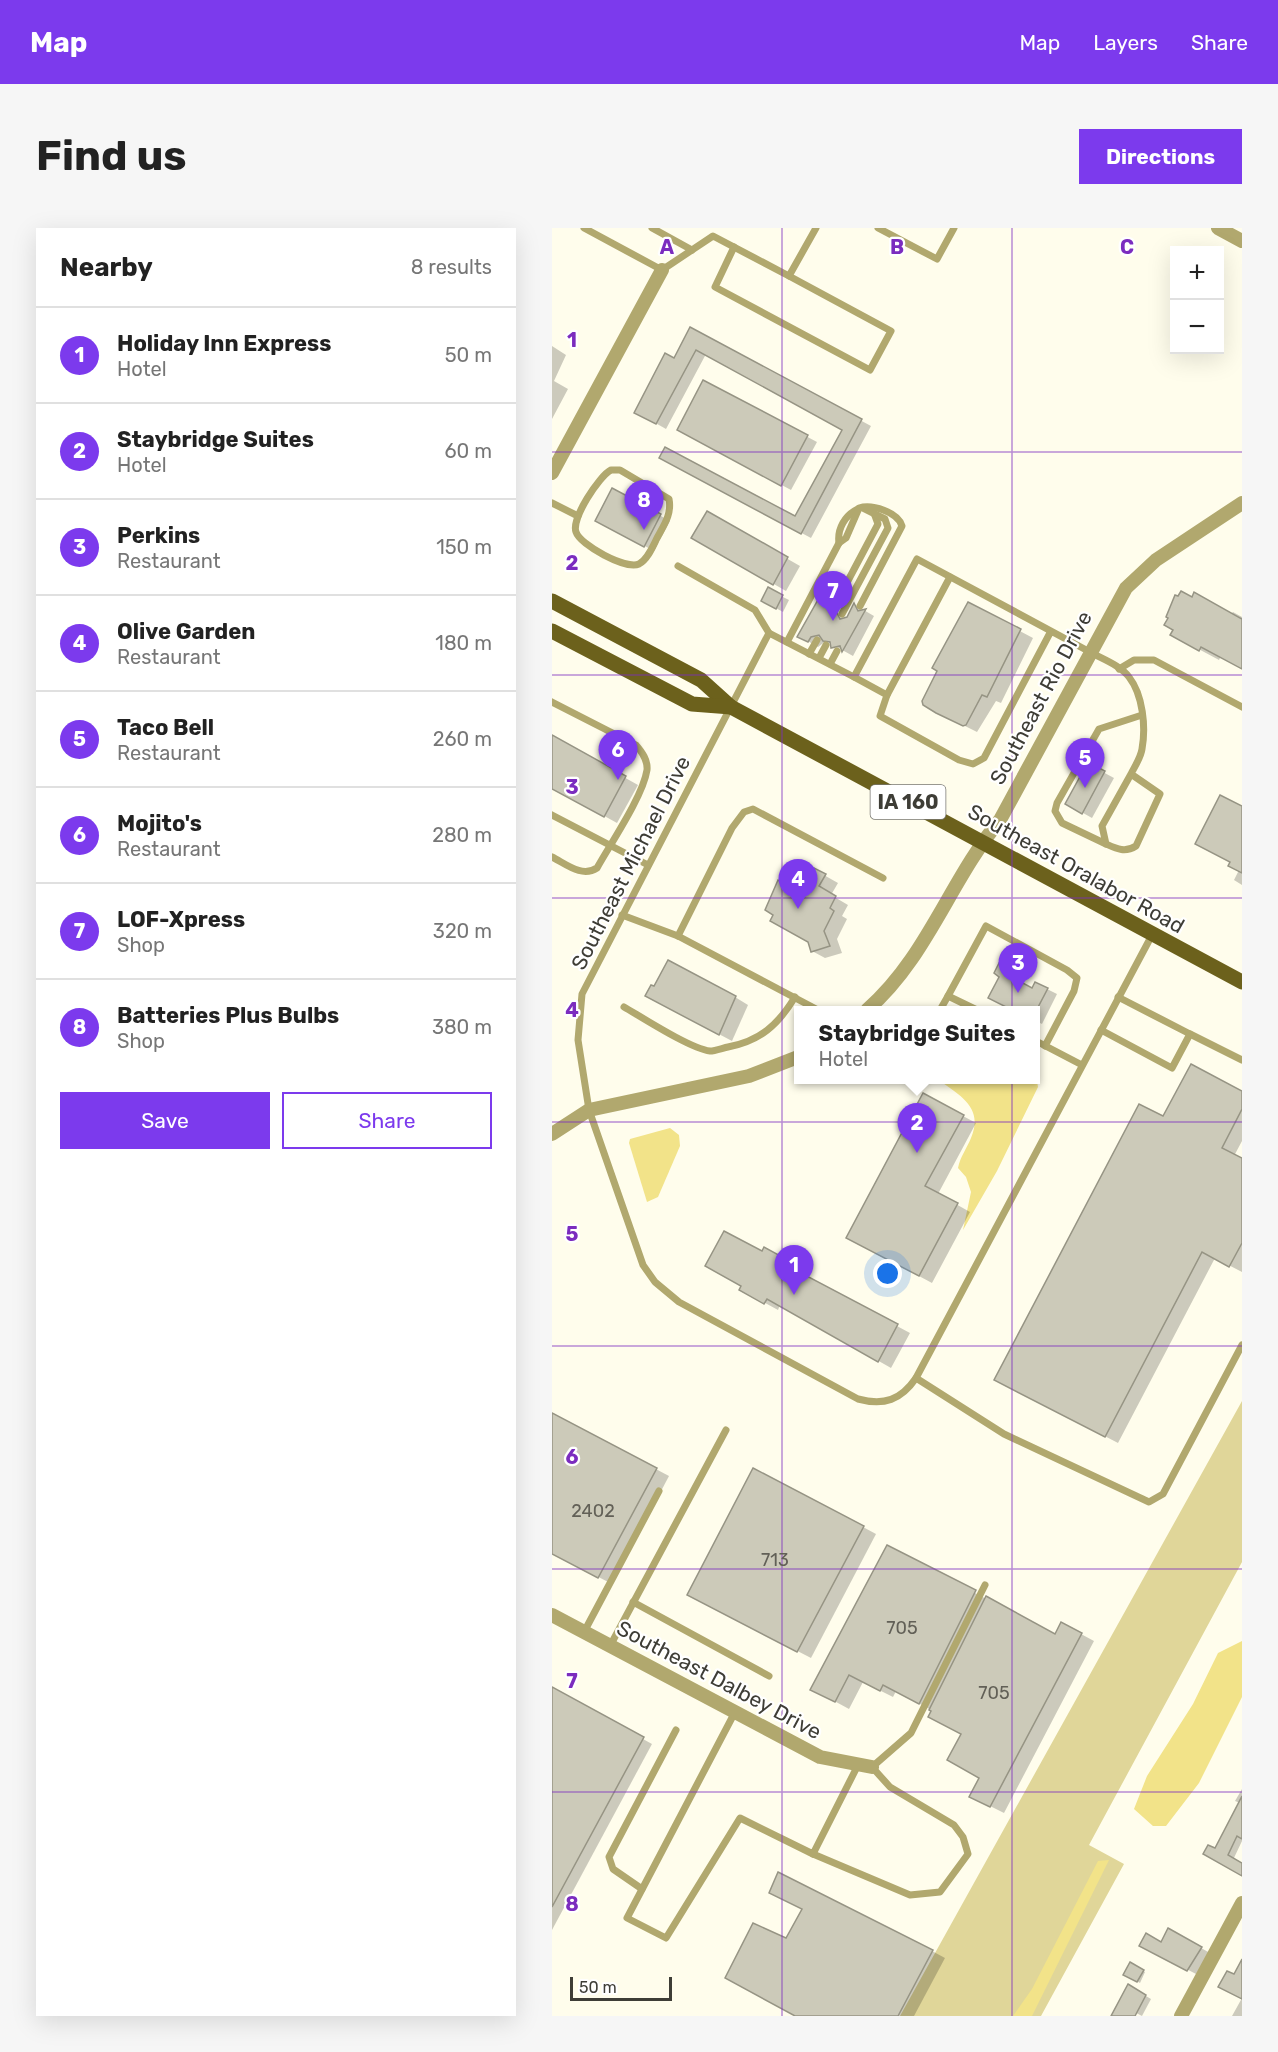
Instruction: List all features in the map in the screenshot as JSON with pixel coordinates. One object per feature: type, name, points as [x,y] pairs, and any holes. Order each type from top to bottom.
[{"type":"main road","name":"Southeast Oralabor Road","points":[[552,601],[701,680],[731,707],[1242,982]]},
{"type":"main road","name":"Southeast Oralabor Road","points":[[552,631],[692,704],[731,707]]},
{"type":"street","points":[[1218,228],[1242,241]]},
{"type":"street","points":[[552,473],[662,270]]},
{"type":"street","name":"Southeast Rio Drive","points":[[872,1006],[911,963],[982,842],[1000,820],[1126,588],[1151,564],[1242,503]]},
{"type":"street","points":[[552,1134],[589,1110],[749,1076],[794,1059]]},
{"type":"street","name":"Southeast Dalbey Drive","points":[[552,1615],[819,1757],[865,1766]]},
{"type":"street","points":[[1181,2016],[1236,1928],[1242,1903]]},
{"type":"lane","points":[[584,228],[662,270],[713,236],[718,228]]},
{"type":"lane","points":[[652,228],[692,250]]},
{"type":"lane","points":[[789,276],[816,228]]},
{"type":"lane","points":[[878,228],[938,259],[954,228]]},
{"type":"lane","points":[[713,236],[734,247],[789,276],[891,331],[870,370],[715,287],[734,247]]},
{"type":"lane","points":[[610,470],[620,471],[663,494],[669,499],[671,508],[648,555],[642,563],[632,566],[584,543],[576,535],[574,525],[578,516],[602,475],[610,470]]},
{"type":"lane","points":[[552,503],[578,516]]},
{"type":"lane","points":[[842,615],[888,528],[885,519],[860,507]]},
{"type":"lane","points":[[787,642],[839,543],[846,538],[860,507]]},
{"type":"lane","points":[[860,507],[885,511],[898,518],[902,526],[860,606]]},
{"type":"lane","points":[[833,609],[878,524],[874,513]]},
{"type":"lane","points":[[854,676],[917,559],[1119,669],[1128,676],[1137,692],[1142,715],[1142,750],[1102,826],[1106,844]]},
{"type":"lane","points":[[678,566],[755,610],[769,633],[887,695]]},
{"type":"lane","points":[[950,577],[887,695],[880,716],[959,760],[974,764],[984,758],[1051,631]]},
{"type":"lane","name":"Southeast Michael Drive","points":[[769,633],[582,994],[578,1040],[589,1110],[643,1265],[667,1293],[702,1316],[858,1399],[879,1403],[901,1396],[916,1378],[1152,935]]},
{"type":"lane","points":[[809,654],[817,640]]},
{"type":"lane","points":[[819,658],[826,645]]},
{"type":"lane","points":[[830,664],[837,651]]},
{"type":"lane","points":[[1119,669],[1134,660],[1154,660],[1242,707]]},
{"type":"lane","points":[[552,702],[636,745],[644,755],[647,768],[642,786],[597,868],[591,872],[582,872],[552,857]]},
{"type":"lane","points":[[1131,774],[1160,794],[1136,846],[1129,851],[1118,850],[1062,823],[1055,811],[1057,803],[1099,729],[1142,715]]},
{"type":"lane","points":[[678,936],[732,828],[744,812],[753,809],[883,878]]},
{"type":"lane","points":[[552,815],[648,865]]},
{"type":"lane","points":[[622,915],[678,936],[810,1006]]},
{"type":"lane","points":[[943,1006],[986,926],[1067,970],[1077,978],[1074,991],[1045,1046]]},
{"type":"lane","points":[[948,996],[967,1006]]},
{"type":"lane","points":[[624,1007],[688,1042],[710,1051],[740,1045],[765,1034],[782,1018],[795,997]]},
{"type":"lane","points":[[1118,997],[1242,1060]]},
{"type":"lane","points":[[1101,1030],[1172,1068],[1190,1034]]},
{"type":"lane","points":[[1040,1044],[1082,1065]]},
{"type":"lane","points":[[916,1378],[1004,1434],[1149,1502],[1163,1494],[1242,1345]]},
{"type":"lane","points":[[610,1646],[726,1430]]},
{"type":"lane","points":[[584,1632],[659,1491]]},
{"type":"lane","points":[[813,1854],[865,1766],[911,1733],[985,1585]]},
{"type":"lane","points":[[633,1602],[769,1676]]},
{"type":"lane","points":[[735,1712],[627,1918],[666,1938],[740,1818],[813,1854],[910,1895],[940,1892],[968,1854],[963,1838],[954,1825],[890,1786],[865,1766]]},
{"type":"lane","points":[[642,1889],[613,1869],[609,1857],[676,1730]]},
{"type":"shaded area","points":[[944,1084],[1038,1084],[1038,1087],[997,1171],[963,1230],[971,1192],[966,1177],[958,1168],[971,1138],[974,1118],[968,1103]]},
{"type":"shaded area","points":[[670,1128],[679,1135],[680,1146],[658,1197],[647,1202],[629,1143],[630,1139]]},
{"type":"shaded area","points":[[1242,1401],[1242,1562],[1089,1845],[1124,1864],[1041,2016],[900,2016]]},
{"type":"shaded area","points":[[1242,1641],[1242,1697],[1199,1783],[1166,1826],[1153,1826],[1134,1809],[1147,1776],[1193,1704],[1218,1653]]},
{"type":"shaded area","points":[[1109,1860],[1032,2016],[1013,2016],[1032,1989],[1098,1861]]},
{"type":"building","points":[[690,327],[862,419],[801,534],[659,458],[665,447],[795,516],[842,430],[696,350],[656,424],[634,413],[665,353],[674,358]]},
{"type":"building","points":[[703,380],[808,435],[781,486],[677,430]]},
{"type":"building","points":[[612,488],[661,514],[644,547],[595,521]]},
{"type":"building","points":[[707,511],[788,557],[773,585],[691,538]]},
{"type":"building","points":[[768,587],[783,595],[776,609],[761,601]]},
{"type":"building","points":[[1181,591],[1192,597],[1194,592],[1242,619],[1242,669],[1201,647],[1199,651],[1170,635],[1173,630],[1164,625],[1168,618],[1166,617],[1175,595],[1178,596]]},
{"type":"building","points":[[819,598],[829,603],[829,612],[837,613],[840,619],[847,617],[854,603],[858,611],[866,609],[842,652],[840,646],[831,648],[830,642],[823,641],[819,635],[811,637],[808,642],[797,637]]},
{"type":"building","points":[[968,602],[1021,629],[987,697],[982,695],[966,725],[963,726],[936,713],[923,705],[922,701],[937,671],[932,668]]},
{"type":"building","points":[[552,735],[626,776],[604,817],[552,789]]},
{"type":"building","points":[[1088,762],[1105,771],[1082,814],[1065,804]]},
{"type":"building","points":[[1220,795],[1242,806],[1242,873],[1228,866],[1230,862],[1195,844]]},
{"type":"building","points":[[797,866],[811,873],[814,868],[826,874],[819,886],[836,896],[830,908],[834,911],[824,931],[830,946],[811,952],[808,942],[770,921],[773,915],[765,910],[778,880],[783,883],[788,872],[793,874]]},
{"type":"building","points":[[668,960],[736,996],[719,1035],[645,996],[651,985],[654,986]]},
{"type":"building","points":[[999,963],[1010,970],[1008,975],[1032,988],[1035,982],[1048,988],[1039,1006],[1004,1006],[988,998],[999,977],[994,973]]},
{"type":"building","points":[[1191,1064],[1242,1091],[1242,1109],[1222,1148],[1242,1158],[1242,1243],[1229,1267],[1202,1252],[1105,1437],[994,1380],[1139,1104],[1163,1116]]},
{"type":"building","points":[[923,1093],[964,1115],[925,1186],[958,1203],[919,1276],[846,1238]]},
{"type":"building","points":[[724,1231],[762,1251],[764,1247],[786,1259],[784,1264],[898,1324],[878,1362],[767,1299],[764,1304],[739,1290],[741,1286],[705,1266]]},
{"type":"building","points":[[552,1413],[657,1468],[598,1578],[552,1554]]},
{"type":"building","points":[[753,1468],[864,1526],[797,1652],[687,1595]]},
{"type":"building","points":[[887,1545],[976,1590],[919,1704],[883,1685],[880,1691],[849,1675],[835,1702],[810,1690]]},
{"type":"building","points":[[986,1596],[1055,1634],[1061,1622],[1082,1633],[990,1807],[969,1797],[979,1778],[947,1760],[961,1734],[928,1717],[931,1711],[929,1710]]},
{"type":"building","points":[[552,1687],[644,1737],[552,1907]]},
{"type":"building","points":[[1242,1796],[1242,1839],[1237,1836],[1228,1855],[1242,1863],[1242,1876],[1203,1854],[1208,1845],[1215,1848]]},
{"type":"building","points":[[778,1872],[933,1950],[898,2016],[795,2016],[725,1978],[753,1923],[786,1938],[802,1909],[769,1893]]},
{"type":"building","points":[[1168,1928],[1202,1947],[1187,1971],[1139,1946],[1146,1933],[1161,1942]]},
{"type":"building","points":[[1242,1959],[1242,1999],[1218,1987],[1227,1971],[1234,1974]]},
{"type":"building","points":[[1130,1962],[1144,1970],[1137,1982],[1123,1975]]},
{"type":"building","points":[[1128,1984],[1146,1995],[1135,2016],[1111,2016]]},
{"type":"place","name":"Batteries Plus Bulbs","points":[[644,530]]},
{"type":"place","name":"LOF-Xpress","points":[[833,621]]},
{"type":"place","name":"Mojito's","points":[[618,780]]},
{"type":"place","name":"Taco Bell","points":[[1085,788]]},
{"type":"place","name":"Olive Garden","points":[[798,909]]},
{"type":"place","name":"Perkins","points":[[1018,993]]},
{"type":"place","name":"Staybridge Suites","points":[[917,1153]]},
{"type":"place","name":"Holiday Inn Express","points":[[794,1295]]}]
